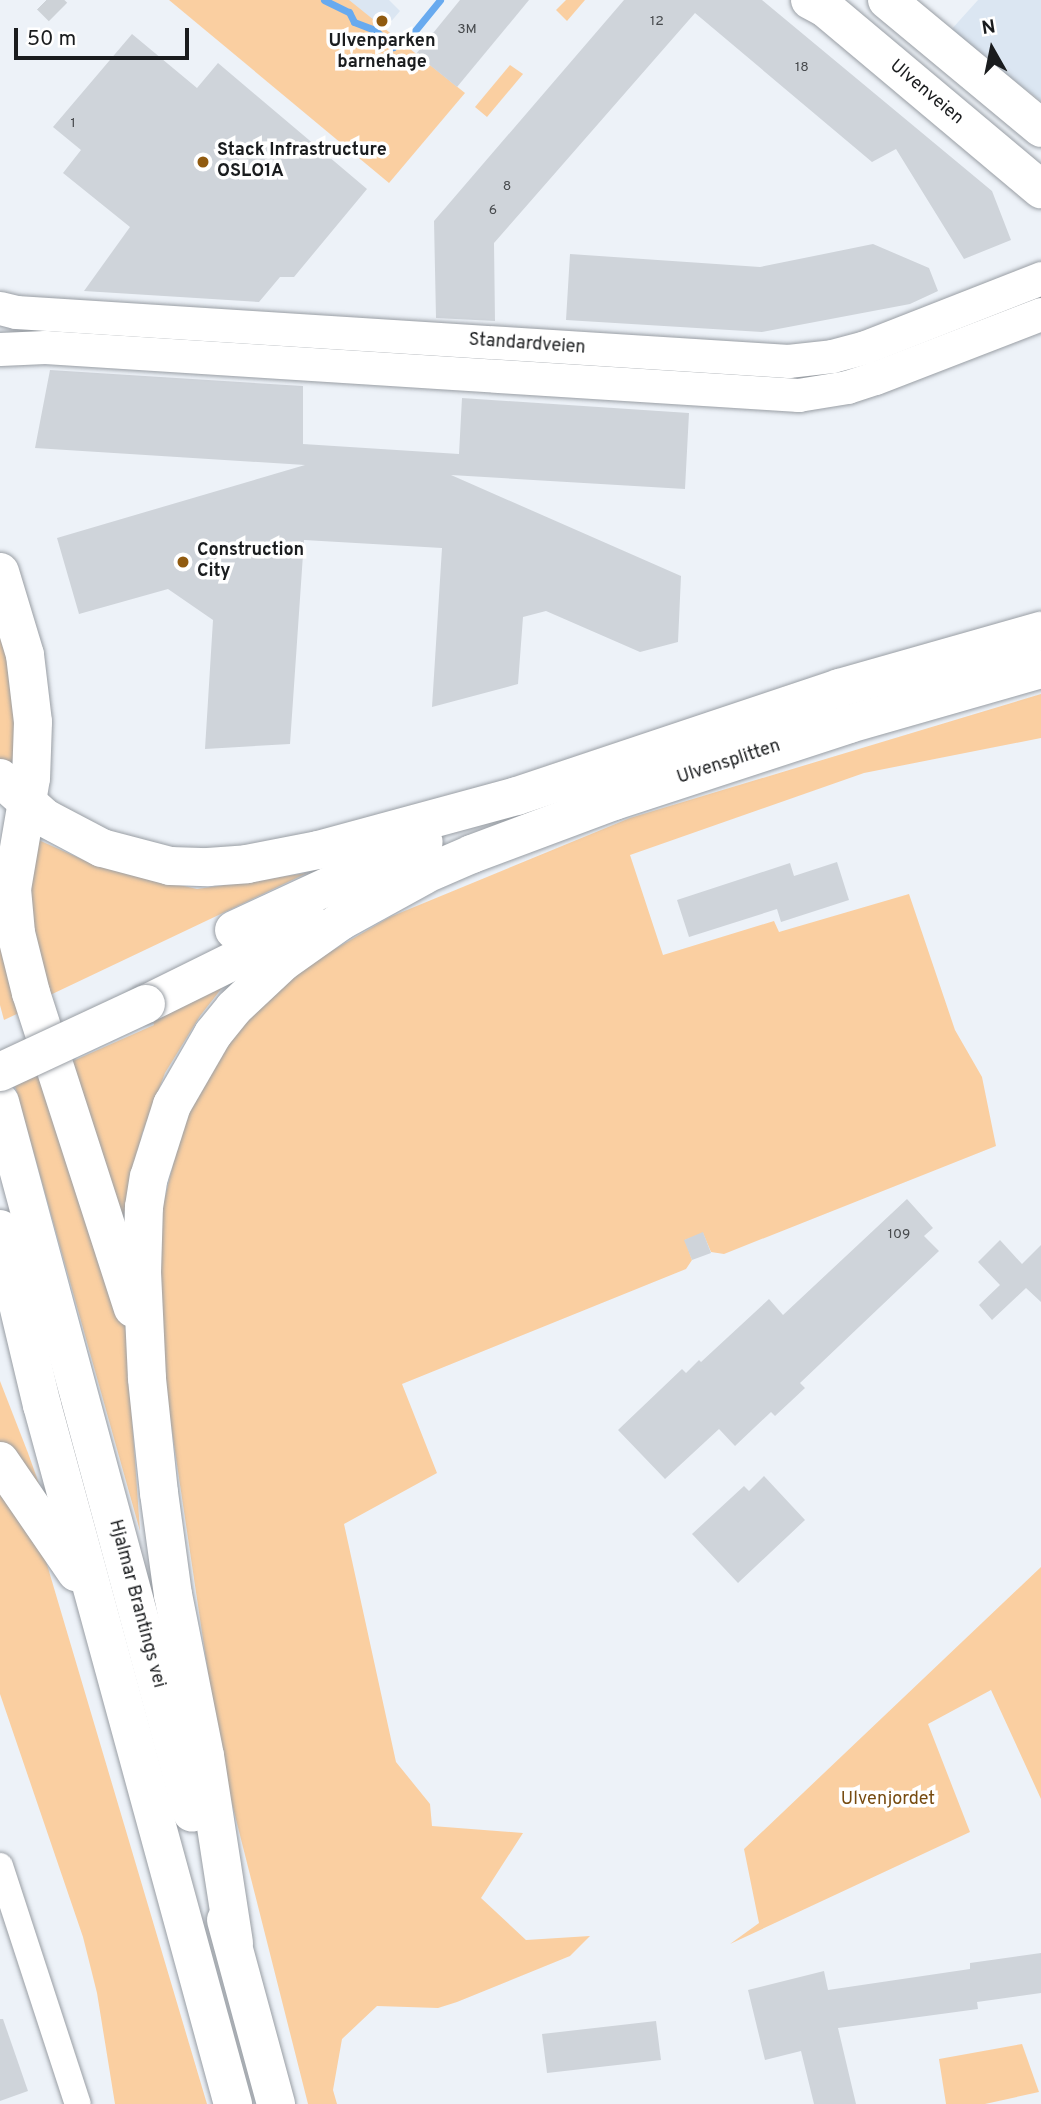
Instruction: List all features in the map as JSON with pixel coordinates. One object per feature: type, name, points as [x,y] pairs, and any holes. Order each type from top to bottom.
[{"type":"main road","name":"Ulvenveien","points":[[810,0],[825,8],[1041,189]]},
{"type":"main road","points":[[887,0],[1041,128]]},
{"type":"main road","points":[[0,572],[25,655],[31,691],[33,750],[13,791],[12,889],[18,942],[102,1216],[145,1340]]},
{"type":"main road","name":"Ulvensplitten","points":[[517,796],[827,692],[1041,631]]},
{"type":"main road","name":"Ulvensplitten","points":[[423,876],[523,834],[667,783],[849,724],[1041,669]]},
{"type":"main road","points":[[13,791],[73,836],[149,862],[189,868],[285,858],[517,796]]},
{"type":"main road","points":[[0,1072],[142,992],[291,901],[421,843],[517,796]]},
{"type":"main road","points":[[0,1043],[259,946],[423,876]]},
{"type":"main road","points":[[233,1943],[205,1756],[166,1553],[145,1340],[142,1238],[149,1177],[172,1105],[192,1066],[213,1034],[262,979],[341,921],[423,876]]},
{"type":"main road","name":"Hjalmar Brantings vei","points":[[0,1102],[195,1822],[233,1943],[276,2104]]},
{"type":"main road","points":[[0,1229],[42,1405],[233,2104]]},
{"type":"main road","points":[[0,1331],[42,1405]]},
{"type":"main road","points":[[0,1461],[95,1600]]},
{"type":"street","name":"Standardveien","points":[[0,308],[16,312],[788,361],[832,356],[864,347],[1041,278]]},
{"type":"street","points":[[0,308],[0,340]]},
{"type":"street","name":"Standardveien","points":[[0,349],[45,347],[798,394],[847,387],[875,378],[1041,314]]},
{"type":"street","points":[[0,1866],[78,2104]]},
{"type":"shaded area","name":"Ulvenparken barnehage","points":[[346,0],[389,0],[400,11],[383,31]]},
{"type":"shaded area","points":[[978,0],[1041,0],[1041,101],[950,31]]},
{"type":"green space","points":[[169,0],[349,0],[465,93],[389,183]]},
{"type":"green space","points":[[566,0],[585,0],[567,21],[556,10]]},
{"type":"green space","points":[[510,65],[523,74],[487,117],[475,107]]},
{"type":"green space","points":[[0,605],[9,635],[19,774],[0,761]]},
{"type":"green space","points":[[1041,694],[1041,738],[864,773],[630,855],[663,955],[774,921],[779,932],[909,894],[955,1030],[982,1077],[996,1146],[724,1254],[711,1252],[703,1233],[685,1240],[692,1260],[686,1269],[402,1384],[437,1473],[344,1524],[396,1762],[430,1804],[432,1826],[523,1833],[481,1898],[526,1940],[590,1936],[570,1956],[457,2002],[438,2008],[377,2006],[342,2039],[333,2090],[337,2104],[308,2104],[221,1760],[164,1377],[156,1234],[193,1083],[273,985],[390,917],[630,818]]},
{"type":"green space","points":[[34,838],[97,866],[197,889],[307,873],[48,996],[29,920]]},
{"type":"green space","points":[[0,932],[21,1012],[4,1020],[0,1005]]},
{"type":"green space","points":[[239,966],[200,1016],[165,1073],[142,1134],[123,1238],[66,1064],[154,1025],[150,1011]]},
{"type":"green space","points":[[41,1074],[125,1320],[140,1531],[15,1086]]},
{"type":"green space","points":[[0,1381],[28,1453],[42,1492],[0,1446]]},
{"type":"green space","points":[[0,1476],[43,1551],[207,2104],[115,2104],[97,1993],[83,1937],[0,1694]]},
{"type":"green space","name":"Ulvenjordet","points":[[1041,1567],[1041,1799],[991,1690],[928,1724],[970,1832],[730,1944],[759,1923],[744,1849]]},
{"type":"green space","points":[[1022,2044],[1039,2092],[985,2104],[946,2104],[939,2059]]},
{"type":"building","points":[[460,0],[529,0],[457,87],[416,54]]},
{"type":"building","points":[[624,0],[762,0],[992,191],[1011,240],[964,259],[896,149],[872,162],[695,13],[494,243],[495,321],[436,318],[434,221]]},
{"type":"building","name":"Stack Infrastructure OSLO1A","points":[[132,34],[197,88],[218,63],[367,189],[294,277],[280,277],[259,302],[84,291],[130,227],[63,173],[81,150],[53,127]]},
{"type":"building","points":[[873,244],[929,268],[938,291],[910,304],[762,332],[566,320],[570,254],[760,267]]},
{"type":"building","name":"Construction City","points":[[50,370],[303,386],[303,444],[459,454],[462,398],[689,413],[685,489],[451,475],[681,576],[678,642],[640,652],[546,611],[523,617],[518,684],[432,707],[442,548],[304,540],[290,744],[205,749],[213,620],[168,589],[79,614],[57,538],[305,465],[35,448]]},
{"type":"building","points":[[837,862],[849,900],[781,922],[777,909],[689,937],[677,900],[790,863],[794,876]]},
{"type":"building","points":[[907,1199],[933,1228],[924,1236],[939,1251],[800,1383],[805,1388],[775,1416],[771,1412],[735,1446],[719,1429],[665,1479],[618,1430],[682,1369],[686,1373],[699,1360],[701,1362],[769,1299],[783,1315]]},
{"type":"building","points":[[703,1232],[711,1253],[692,1260],[684,1240]]},
{"type":"building","points":[[1000,1240],[1022,1264],[1041,1245],[1041,1302],[1026,1288],[992,1320],[979,1305],[1000,1285],[978,1262]]},
{"type":"building","points":[[764,1476],[805,1520],[738,1583],[692,1534],[744,1486],[749,1491]]},
{"type":"building","points":[[1041,1953],[1041,1993],[977,2002],[978,2009],[838,2028],[856,2104],[814,2104],[801,2051],[765,2060],[748,1990],[824,1971],[828,1990],[970,1969],[970,1963]]},
{"type":"building","points":[[0,2019],[3,2019],[28,2091],[0,2101]]},
{"type":"building","points":[[656,2021],[661,2060],[547,2073],[542,2034]]},
{"type":"waterway","points":[[324,0],[349,12],[354,22],[375,30],[393,47],[409,38],[440,0]]},
{"type":"tunnel","points":[[46,0],[58,12]]},
{"type":"place","name":"Ulvenparken barnehage","points":[[382,21]]},
{"type":"place","name":"Stack Infrastructure OSLO1A","points":[[203,162]]},
{"type":"place","name":"Construction City","points":[[183,562]]}]
